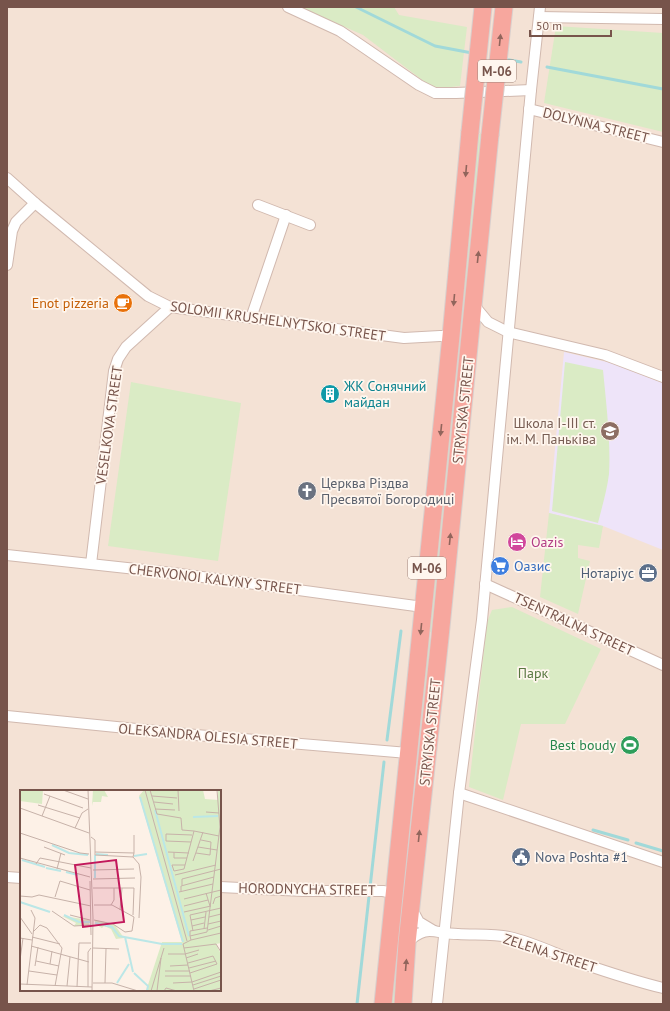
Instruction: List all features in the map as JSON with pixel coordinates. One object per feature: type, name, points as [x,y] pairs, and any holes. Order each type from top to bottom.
[{"type":"highway","name":"STRYISKA STREET","points":[[382,1004],[483,7]]},
{"type":"highway","name":"STRYISKA STREET","points":[[403,1004],[407,943],[440,645],[469,343],[504,7]]},
{"type":"street","points":[[288,7],[340,31],[419,85],[435,93],[531,90]]},
{"type":"street","points":[[437,1004],[438,932],[459,793],[482,620],[529,109],[540,12],[663,18]]},
{"type":"street","name":"DOLYNNA STREET","points":[[529,109],[663,142]]},
{"type":"street","name":"SOLOMII KRUSHELNYTSKOI STREET","points":[[7,178],[35,203],[148,296],[170,307],[404,338],[450,336]]},
{"type":"street","points":[[7,265],[12,231],[16,222],[35,203]]},
{"type":"street","points":[[258,205],[310,225]]},
{"type":"street","points":[[250,318],[286,215]]},
{"type":"street","points":[[474,301],[478,310],[488,322],[508,332],[604,355],[663,377]]},
{"type":"street","name":"VESELKOVA STREET","points":[[91,564],[114,371],[118,359],[126,347],[170,307]]},
{"type":"street","points":[[469,343],[475,329],[488,322]]},
{"type":"street","name":"CHERVONOI KALYNY STREET","points":[[7,555],[173,573],[423,606]]},
{"type":"street","name":"TSENTRALNA STREET","points":[[485,584],[663,666]]},
{"type":"street","name":"OLEKSANDRA OLESIA STREET","points":[[7,716],[196,735],[408,753]]},
{"type":"street","points":[[459,793],[663,862]]},
{"type":"street","points":[[7,877],[20,878]]},
{"type":"street","name":"HORODNYCHA STREET","points":[[221,887],[304,891],[371,891],[393,893]]},
{"type":"street","points":[[411,906],[419,922],[438,932]]},
{"type":"street","name":"ZELENA STREET","points":[[407,943],[420,932],[424,931],[509,937],[575,961],[649,985],[663,988]]},
{"type":"shaded area","points":[[7,7],[663,7],[663,1004],[7,1004]]},
{"type":"shaded area","name":"Школа І-ІІІ ст. ім. М. Паньківа","points":[[564,352],[611,363],[663,383],[663,550],[603,526],[549,513]]},
{"type":"green space","points":[[300,7],[394,7],[399,15],[467,27],[460,86],[434,89],[363,35]]},
{"type":"green space","points":[[556,26],[663,33],[663,132],[544,103]]},
{"type":"green space","points":[[478,134],[483,134],[433,632],[429,632]]},
{"type":"green space","points":[[565,362],[603,370],[608,422],[609,474],[598,523],[552,511]]},
{"type":"green space","points":[[131,382],[241,403],[218,561],[108,546]]},
{"type":"green space","points":[[549,513],[603,526],[599,548],[578,545],[578,558],[590,561],[578,614],[540,597]]},
{"type":"green space","name":"Парк","points":[[512,607],[601,649],[565,724],[521,724],[503,800],[469,787],[487,622],[492,610]]},
{"type":"green space","points":[[427,639],[433,640],[396,1004],[389,1004]]},
{"type":"waterway","points":[[356,7],[435,46],[472,53]]},
{"type":"waterway","points":[[503,59],[521,62]]},
{"type":"waterway","points":[[547,67],[663,89]]},
{"type":"waterway","points":[[387,740],[401,631]]},
{"type":"waterway","points":[[357,1004],[384,762]]},
{"type":"waterway","points":[[593,830],[628,840]]},
{"type":"waterway","points":[[636,843],[663,851]]},
{"type":"place","name":"Enot pizzeria","points":[[123,303]]},
{"type":"place","name":"ЖК Сонячний майдан","points":[[330,394]]},
{"type":"place","name":"Школа І-ІІІ ст. ім. М. Паньківа","points":[[610,431]]},
{"type":"place","name":"Церква Різдва Пресвятої Богородиці","points":[[307,491]]},
{"type":"place","name":"Oazis","points":[[517,542]]},
{"type":"place","name":"Оазис","points":[[500,566]]},
{"type":"place","name":"Нотаріус","points":[[648,573]]},
{"type":"place","name":"Best boudy","points":[[630,745]]},
{"type":"place","name":"Nova Poshta #1","points":[[521,857]]}]
